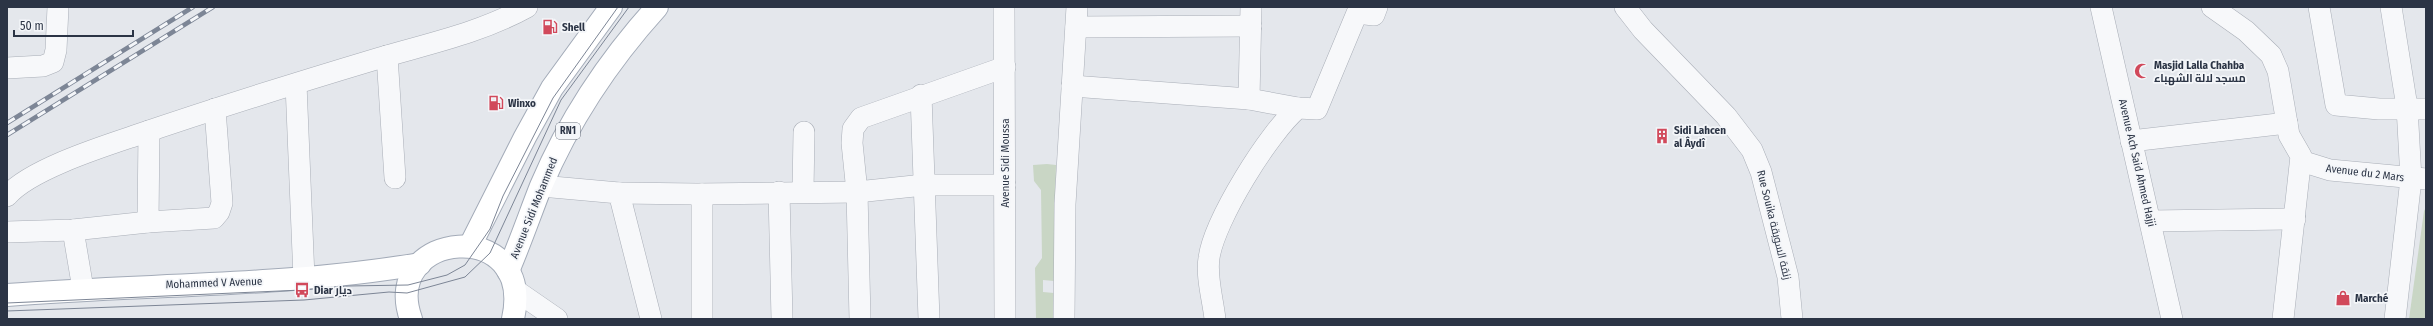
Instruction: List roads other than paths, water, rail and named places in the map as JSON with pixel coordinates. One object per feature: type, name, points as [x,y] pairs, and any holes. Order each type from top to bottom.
[{"type":"main road","points":[[470,246],[525,136],[552,88],[611,7]]},
{"type":"main road","name":"Avenue Sidi Mohammed","points":[[512,281],[541,186],[574,118],[616,54],[656,7]]},
{"type":"main road","points":[[411,319],[408,310],[407,293],[413,274],[420,264],[433,253],[449,247],[470,246],[490,253],[512,281]]},
{"type":"main road","name":"Mohammed V Avenue","points":[[7,295],[83,289],[304,278],[420,264]]},
{"type":"main road","name":"RN1","points":[[512,281],[516,305],[513,319]]},
{"type":"street","points":[[7,68],[43,66],[53,62],[56,50],[58,7]]},
{"type":"street","points":[[7,196],[21,184],[98,148],[214,109],[387,56],[468,34],[504,20],[527,7]]},
{"type":"street","name":"Avenue Sidi Moussa","points":[[1004,7],[1005,319]]},
{"type":"street","points":[[1072,86],[1250,99],[1298,108],[1317,109],[1357,13],[1374,15],[1377,7]]},
{"type":"street","name":"Rue Souika زنقة السويقة","points":[[1625,7],[1643,30],[1743,136],[1757,159],[1788,276],[1792,319]]},
{"type":"street","name":"Avenue Ach Said Ahmed Hajji","points":[[2101,7],[2131,141],[2151,221],[2172,319]]},
{"type":"street","points":[[2212,7],[2246,31],[2271,55],[2278,71],[2287,123],[2294,146],[2301,156],[2283,319]]},
{"type":"street","points":[[2319,7],[2336,105],[2379,109],[2417,108]]},
{"type":"street","points":[[2390,7],[2417,108],[2418,179],[2395,319]]},
{"type":"street","points":[[1064,319],[1065,204],[1076,17],[1251,16],[1250,99]]},
{"type":"street","points":[[387,56],[395,178]]},
{"type":"street","points":[[860,319],[857,192],[852,143],[853,129],[856,122],[861,118],[921,95],[1005,67]]},
{"type":"street","points":[[296,84],[304,278]]},
{"type":"street","points":[[921,95],[928,319]]},
{"type":"street","points":[[1215,319],[1209,259],[1219,228],[1247,176],[1275,131],[1298,108]]},
{"type":"street","points":[[7,232],[73,230],[148,222],[209,220],[219,212],[222,203],[214,109]]},
{"type":"street","points":[[2131,141],[2287,123]]},
{"type":"street","points":[[148,222],[149,131]]},
{"type":"street","points":[[803,192],[804,132]]},
{"type":"street","name":"Avenue du 2 Mars","points":[[2301,161],[2330,170],[2418,179]]},
{"type":"street","points":[[541,186],[619,193],[702,194],[857,192],[924,186],[1005,185]]},
{"type":"street","points":[[779,192],[782,319]]},
{"type":"street","points":[[619,193],[651,319]]},
{"type":"street","points":[[702,194],[702,319]]},
{"type":"street","points":[[2151,221],[2295,219]]},
{"type":"street","points":[[73,230],[83,289]]},
{"type":"street","points":[[512,281],[558,319]]},
{"type":"tram line","points":[[7,303],[302,290],[348,286],[408,285],[447,275],[465,265],[490,229],[503,196],[553,98],[618,7]]},
{"type":"tram line","points":[[7,311],[304,300],[389,292],[407,293],[465,277],[490,253],[561,100],[629,7]]},
{"type":"railway","points":[[7,123],[193,7]]},
{"type":"railway","points":[[7,135],[213,7]]},
{"type":"place","name":"Shell","points":[[550,27]]},
{"type":"place","name":"Masjid Lalla Chahba مسجد لالة الشهباء","points":[[2142,71]]},
{"type":"place","name":"Winxo","points":[[496,103]]},
{"type":"place","name":"Sidi Lahcen al Âydî","points":[[1662,136]]},
{"type":"place","name":"Diar ديار","points":[[302,290]]},
{"type":"place","name":"Marché","points":[[2343,298]]}]
